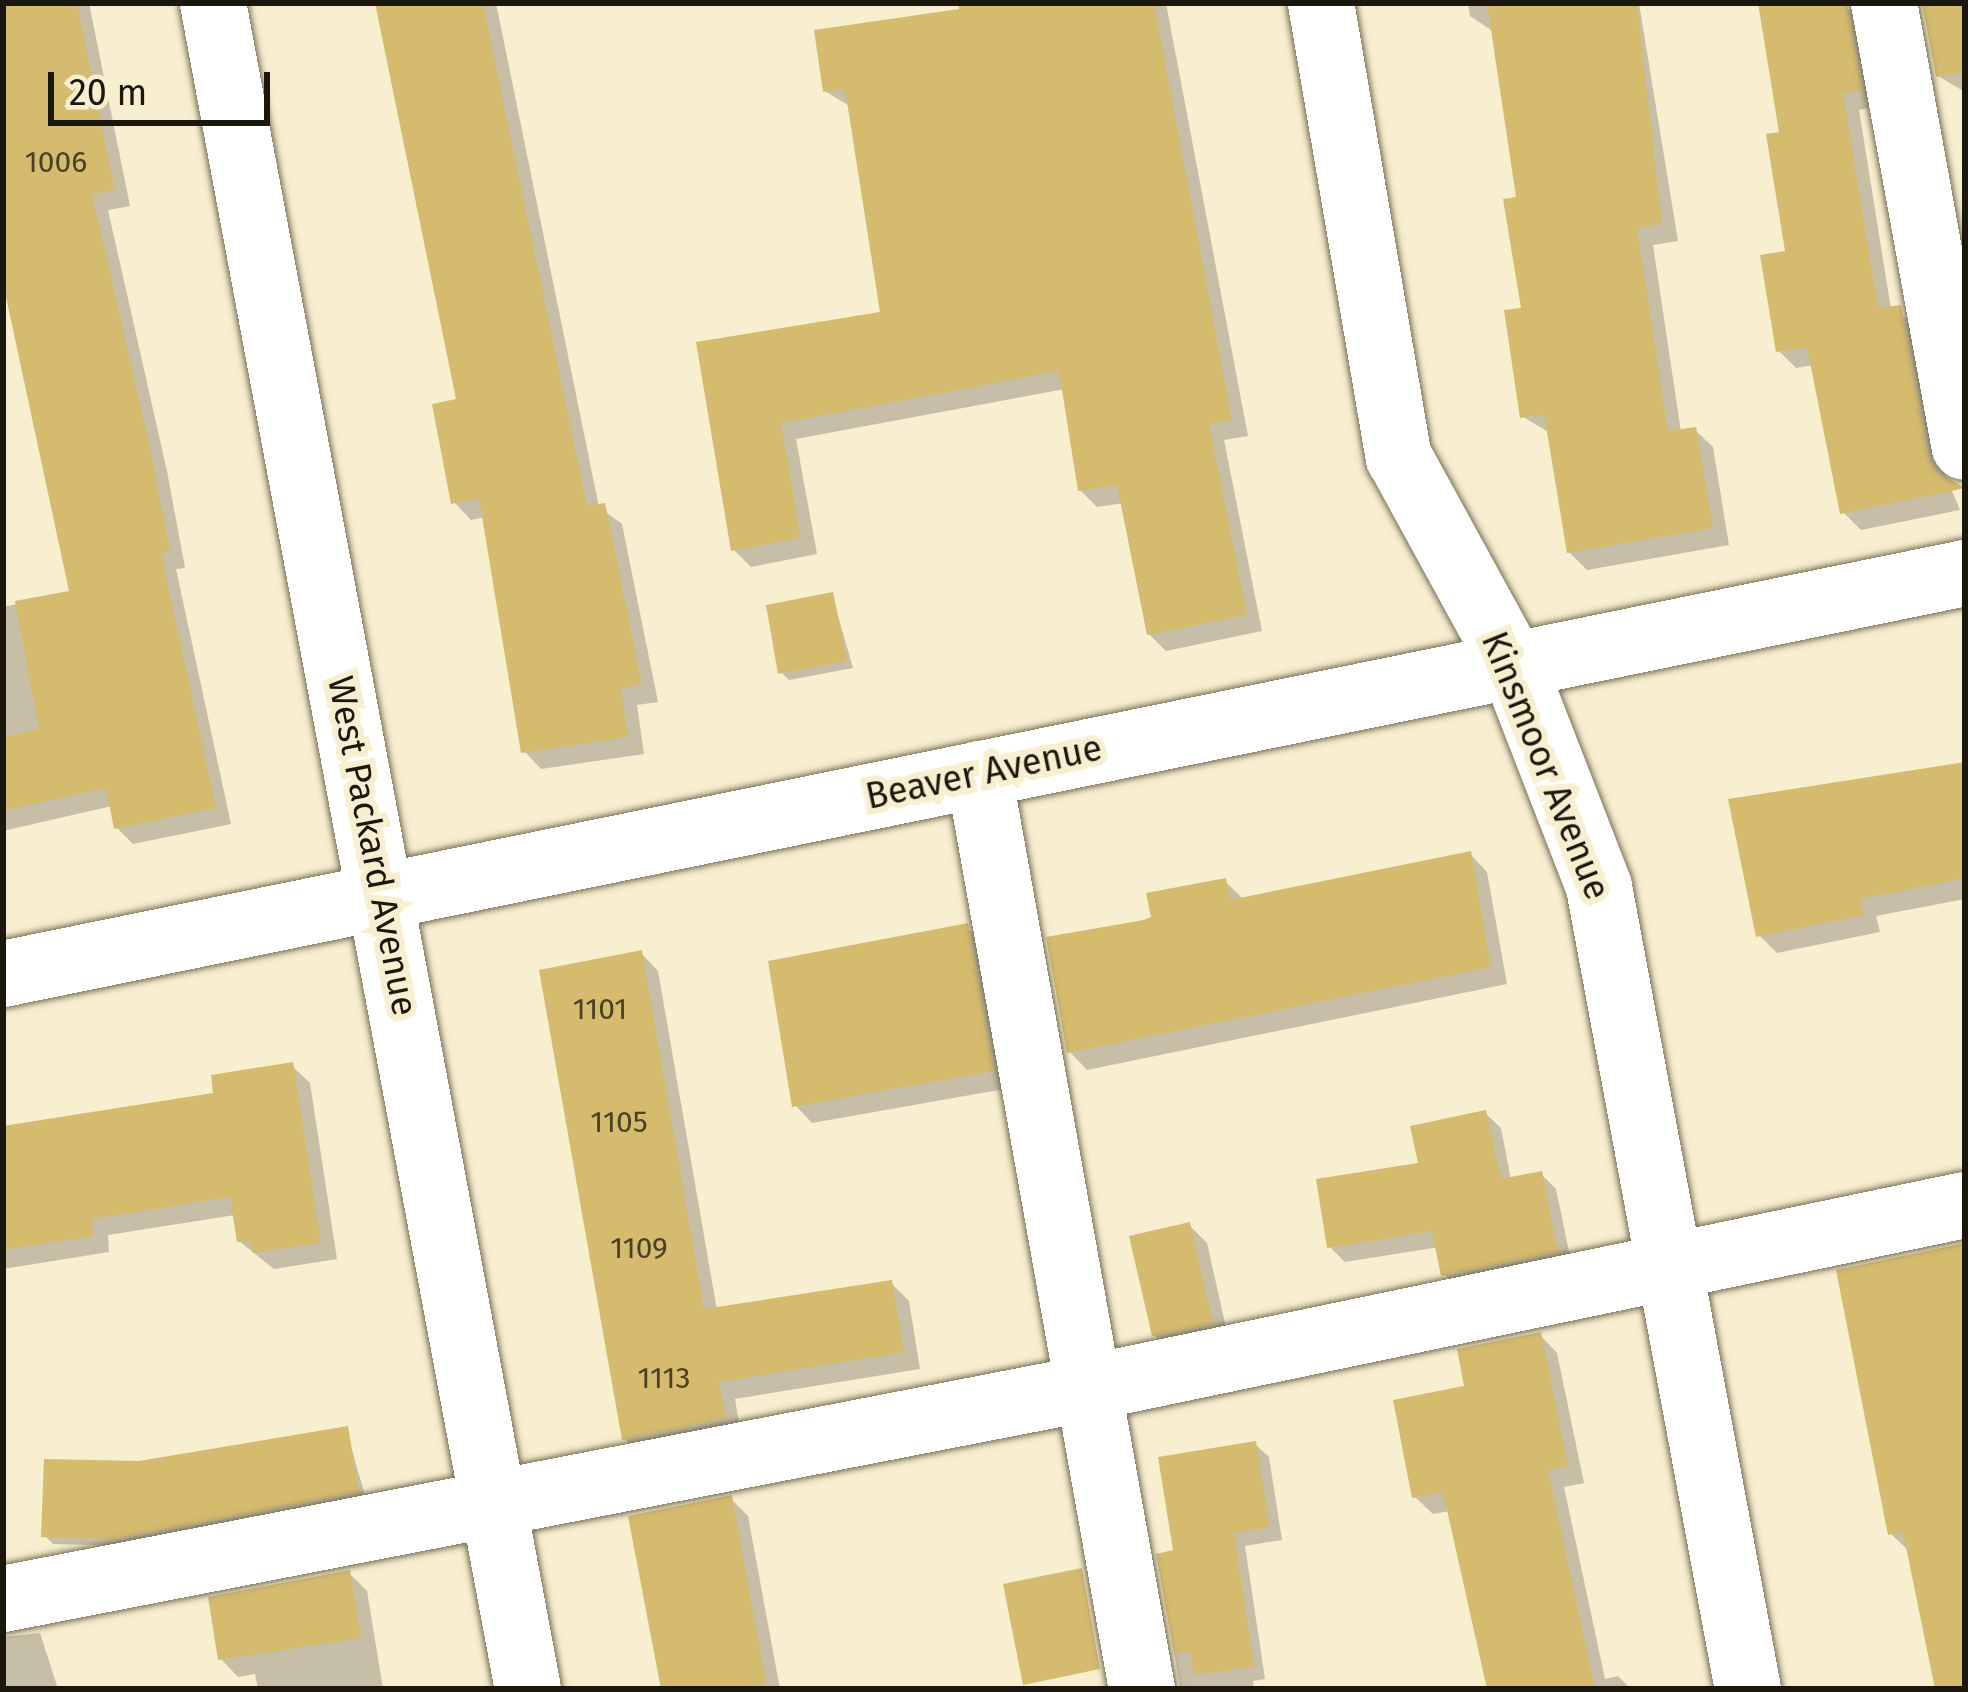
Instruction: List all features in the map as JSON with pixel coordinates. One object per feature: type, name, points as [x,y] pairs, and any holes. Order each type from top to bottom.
[{"type":"street","name":"West Packard Avenue","points":[[213,3],[527,1689]]},
{"type":"street","name":"Kinsmoor Avenue","points":[[1322,3],[1399,458],[1513,665],[1599,887],[1748,1689]]},
{"type":"street","points":[[1884,3],[1965,447]]},
{"type":"street","name":"Beaver Avenue","points":[[3,974],[1965,573]]},
{"type":"street","points":[[979,774],[1142,1689]]},
{"type":"street","points":[[3,1599],[493,1499],[1088,1388],[1965,1204]]},
{"type":"building","points":[[3,3],[77,3],[115,190],[92,194],[151,452],[170,551],[161,553],[216,808],[114,829],[106,788],[3,811],[3,737],[39,729],[15,601],[69,591],[3,283]]},
{"type":"building","points":[[375,3],[483,3],[587,506],[605,503],[642,685],[621,688],[628,737],[521,753],[479,498],[451,504],[432,404],[456,399]]},
{"type":"building","points":[[958,3],[1154,3],[1232,420],[1209,424],[1247,615],[1147,635],[1117,485],[1078,491],[1059,371],[781,423],[801,538],[731,551],[696,342],[880,312],[845,89],[823,92],[814,30],[959,9]]},
{"type":"building","points":[[1487,3],[1637,3],[1662,224],[1637,228],[1668,431],[1696,427],[1713,528],[1567,553],[1544,414],[1520,418],[1504,310],[1521,308],[1503,199],[1516,197]]},
{"type":"building","points":[[1758,3],[1847,3],[1862,90],[1843,93],[1878,308],[1901,305],[1928,455],[1937,472],[1965,488],[1840,514],[1807,347],[1776,352],[1760,255],[1785,251],[1766,134],[1779,132]]},
{"type":"building","points":[[1922,3],[1965,3],[1965,72],[1936,77]]},
{"type":"building","points":[[833,592],[847,661],[778,674],[766,605]]},
{"type":"building","points":[[1965,762],[1965,878],[1861,899],[1864,915],[1756,937],[1728,799]]},
{"type":"building","points":[[1471,851],[1491,967],[1067,1053],[1046,937],[1151,917],[1146,893],[1226,878],[1230,900]]},
{"type":"building","points":[[968,923],[994,1071],[792,1107],[768,961]]},
{"type":"building","points":[[642,950],[704,1309],[892,1280],[904,1352],[719,1382],[726,1418],[622,1440],[539,970]]},
{"type":"building","points":[[293,1062],[321,1243],[253,1253],[251,1241],[237,1242],[230,1197],[92,1219],[93,1236],[3,1250],[3,1126],[213,1093],[211,1075]]},
{"type":"building","points":[[1486,1110],[1501,1179],[1542,1171],[1558,1252],[1441,1276],[1432,1231],[1327,1248],[1316,1179],[1418,1163],[1410,1126]]},
{"type":"building","points":[[1190,1222],[1213,1324],[1152,1336],[1129,1236]]},
{"type":"building","points":[[1965,1243],[1965,1689],[1935,1689],[1903,1532],[1888,1535],[1836,1270]]},
{"type":"building","points":[[1541,1332],[1568,1466],[1548,1470],[1595,1689],[1487,1689],[1443,1492],[1412,1498],[1393,1400],[1464,1386],[1457,1349]]},
{"type":"building","points":[[348,1426],[359,1492],[115,1539],[41,1537],[44,1459],[139,1461]]},
{"type":"building","points":[[1256,1441],[1270,1527],[1234,1533],[1254,1667],[1194,1675],[1190,1651],[1174,1654],[1156,1554],[1173,1550],[1158,1457]]},
{"type":"building","points":[[732,1495],[767,1689],[661,1689],[628,1516]]},
{"type":"building","points":[[1082,1568],[1100,1669],[1023,1685],[1003,1584]]},
{"type":"building","points":[[350,1570],[361,1638],[218,1660],[208,1597]]}]
